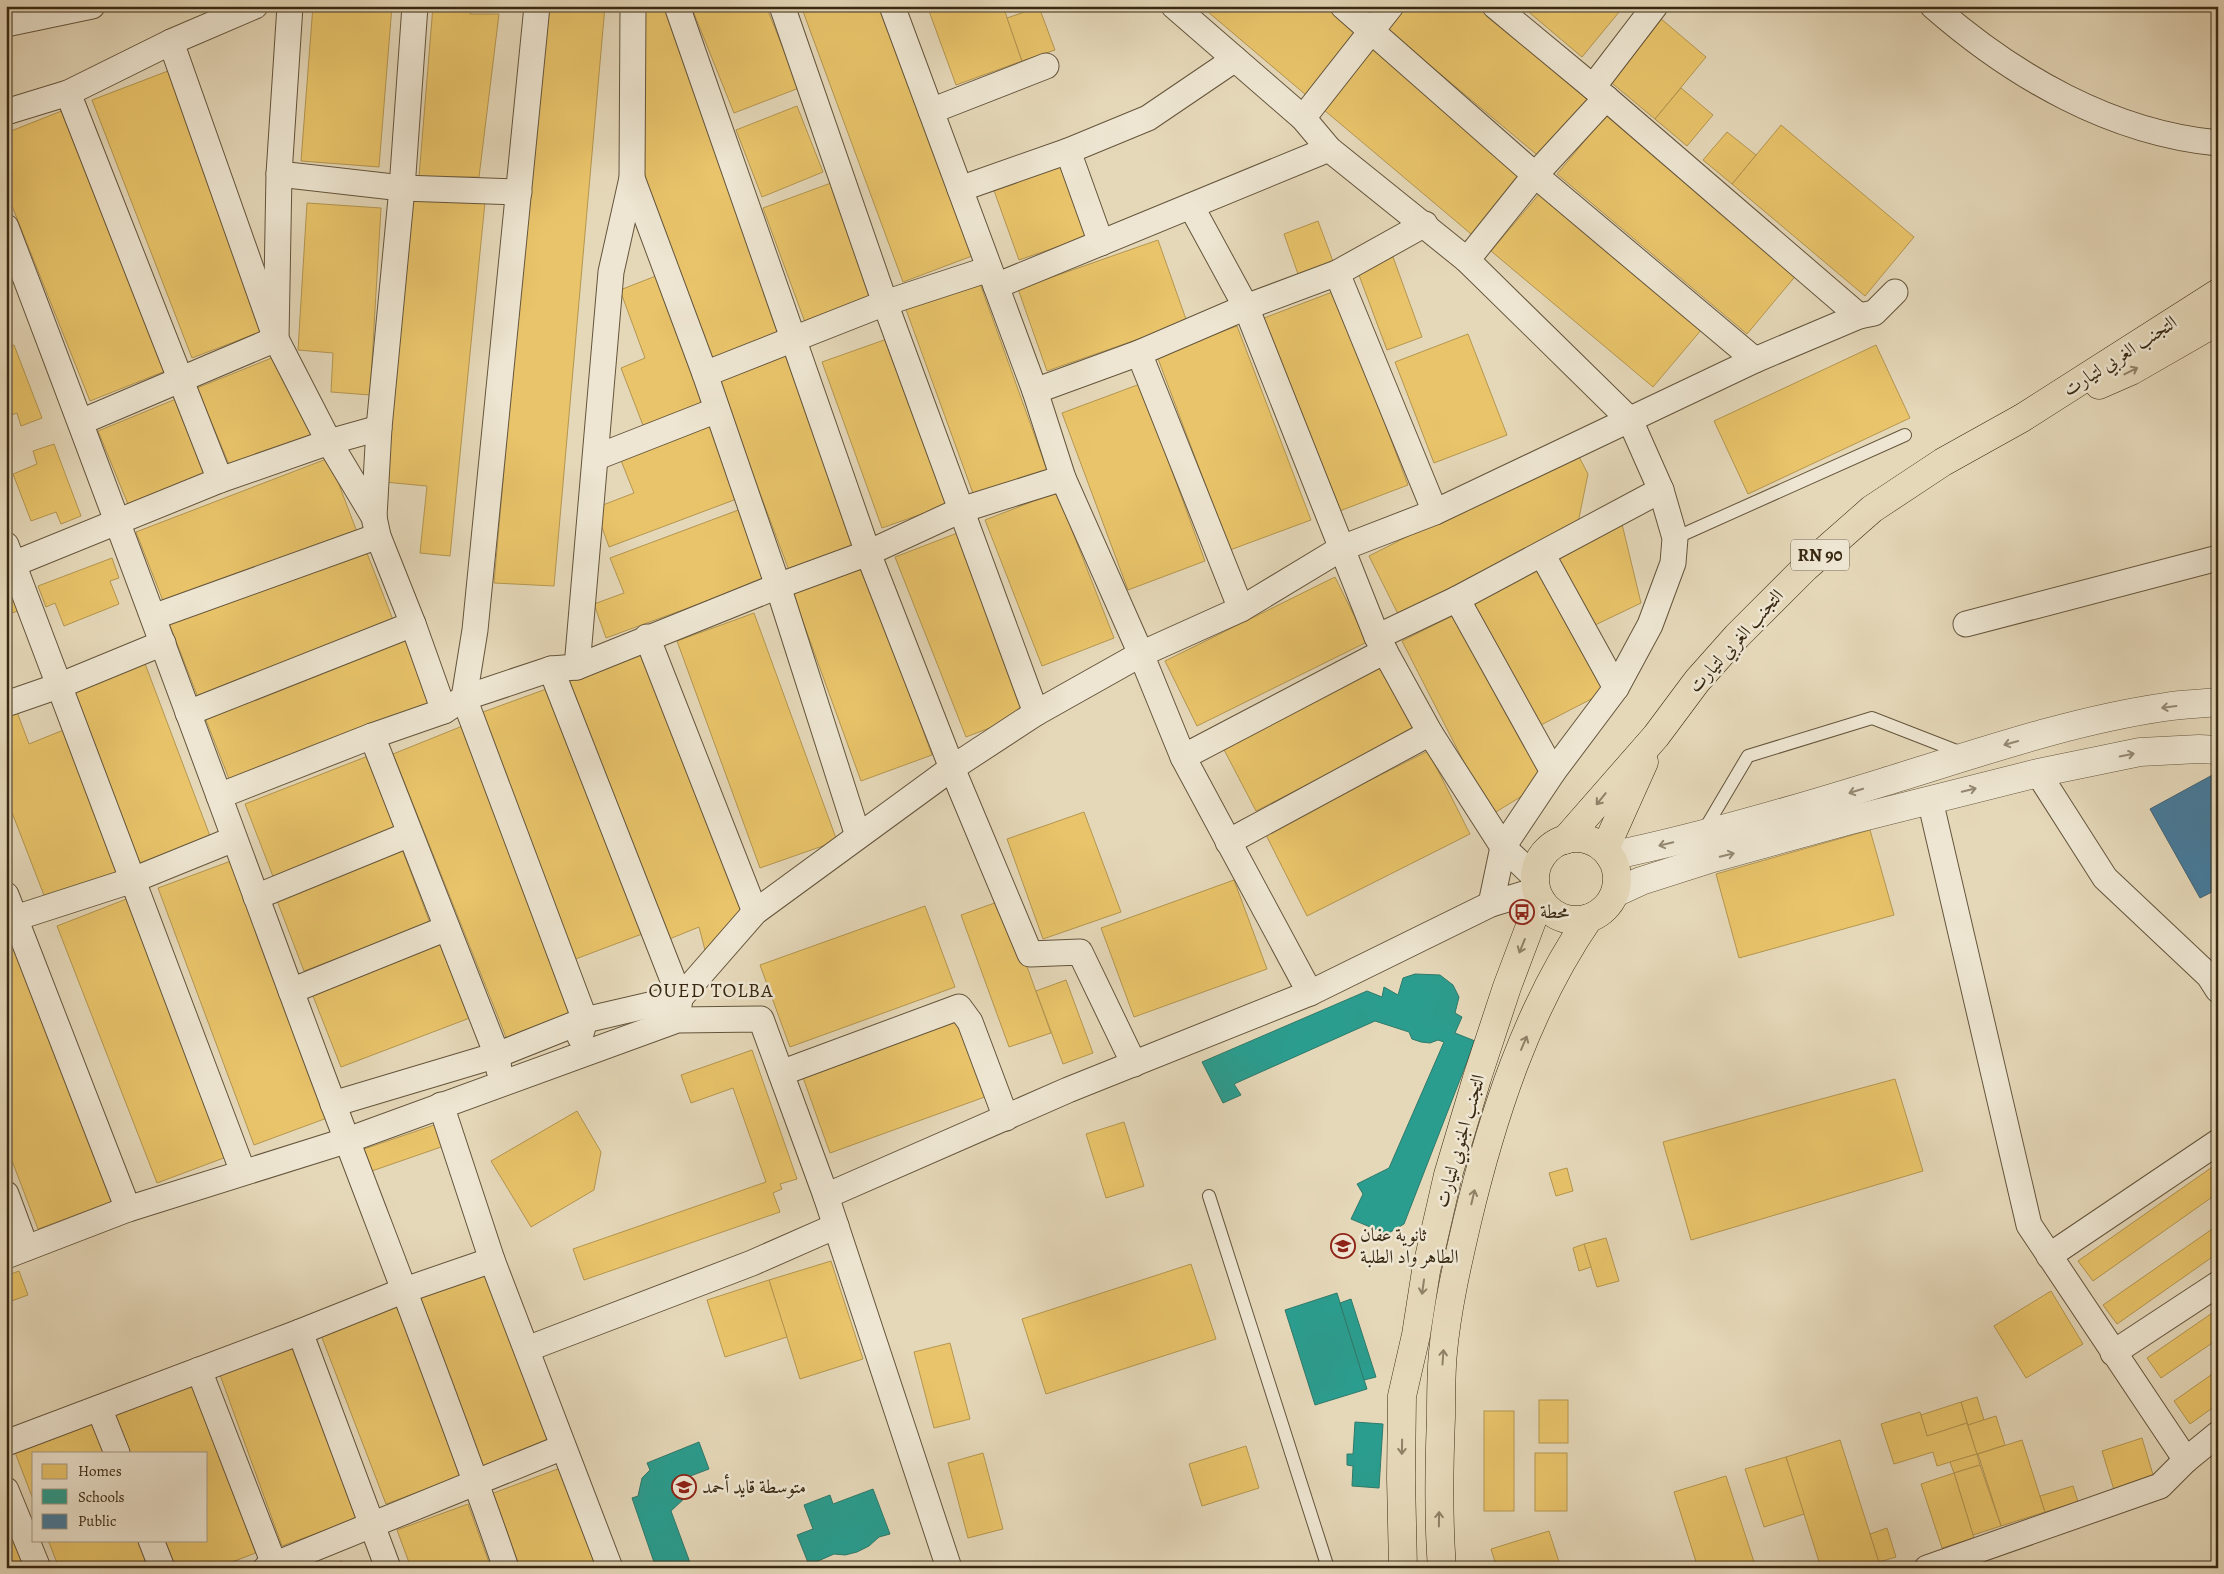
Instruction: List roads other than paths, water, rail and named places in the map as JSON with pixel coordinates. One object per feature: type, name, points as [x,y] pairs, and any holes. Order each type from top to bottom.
[{"type":"highway","name":"التجنب الغربي لتيارت","points":[[1565,840],[1656,736],[1697,681],[1737,636],[1805,568],[1872,509],[1943,462],[2022,418],[2218,293]]},
{"type":"highway","name":"التجنب الغربي لتيارت","points":[[2022,418],[2131,371],[2218,321]]},
{"type":"highway","name":"التجنب الغربي لتيارت","points":[[1607,853],[1656,736]]},
{"type":"highway","points":[[1586,839],[1607,853],[1616,868],[1617,880],[1615,893],[1609,904],[1600,913],[1589,918],[1578,920],[1558,916],[1538,890],[1538,865],[1544,854],[1553,845],[1565,840],[1586,839]]},
{"type":"highway","name":"التجنب الجنوبي لتيارت","points":[[1403,1568],[1401,1488],[1402,1396],[1416,1335],[1426,1270],[1448,1175],[1507,987],[1533,918],[1538,890]]},
{"type":"highway","name":"التجنب الجنوبي لتيارت","points":[[1442,1568],[1439,1529],[1443,1352],[1456,1268],[1478,1179],[1506,1085],[1545,994],[1571,945],[1589,918]]},
{"type":"street","points":[[6,24],[92,6]]},
{"type":"street","points":[[6,112],[68,93],[171,42],[255,6]]},
{"type":"street","points":[[276,338],[279,174],[290,6]]},
{"type":"street","points":[[376,526],[378,428],[402,188],[415,6]]},
{"type":"street","points":[[454,705],[475,630],[537,6]]},
{"type":"street","points":[[577,667],[597,457],[611,272],[632,178],[633,6]]},
{"type":"street","points":[[677,6],[868,553],[952,768],[1030,954],[1080,952],[1134,1064]]},
{"type":"street","points":[[782,6],[885,303],[1036,713]]},
{"type":"street","points":[[892,6],[1035,391],[1063,478],[1141,654],[1183,757],[1310,993]]},
{"type":"street","points":[[1174,6],[1303,118],[1330,149],[1425,224],[1467,260],[1630,420],[1661,490],[1675,538],[1674,564],[1650,625],[1616,688],[1552,772],[1503,846],[1491,904]]},
{"type":"street","points":[[1343,6],[1534,175],[1755,360]]},
{"type":"street","points":[[1303,118],[1391,6]]},
{"type":"street","points":[[1467,260],[1599,93],[1655,6]]},
{"type":"street","points":[[1933,6],[1961,31],[2004,62],[2050,89],[2097,112],[2153,132],[2218,143]]},
{"type":"street","points":[[1503,8],[1859,316]]},
{"type":"street","points":[[171,42],[276,338],[329,442],[376,526],[413,624],[454,705],[585,1020],[575,1056]]},
{"type":"street","points":[[960,189],[1068,151],[1148,118],[1235,59]]},
{"type":"street","points":[[931,111],[1046,66]]},
{"type":"street","points":[[68,93],[220,480]]},
{"type":"street","points":[[705,374],[885,303],[992,277],[1101,243],[1330,149]]},
{"type":"street","points":[[1068,151],[1101,243]]},
{"type":"street","points":[[279,174],[402,188],[519,192]]},
{"type":"street","points":[[632,178],[705,374],[778,586],[858,836]]},
{"type":"street","points":[[826,1196],[1134,1064],[1310,993],[1491,904],[1538,890],[1503,846],[1430,733],[1381,644],[1246,307],[1190,206]]},
{"type":"street","points":[[1035,391],[1139,353],[1246,307],[1337,273],[1425,224]]},
{"type":"street","points":[[6,227],[119,521],[234,839],[405,1290],[506,1568]]},
{"type":"street","points":[[1337,273],[1435,512]]},
{"type":"street","points":[[6,1194],[16,1252],[128,1209],[348,1140],[501,1084],[575,1056],[678,1009],[755,912],[952,768],[1036,713],[1141,654],[1241,609],[1342,548],[1435,512],[1755,360],[1859,316],[1874,313],[1895,292]]},
{"type":"street","points":[[81,422],[276,338]]},
{"type":"street","points":[[1139,353],[1241,609]]},
{"type":"street","points":[[597,457],[717,410]]},
{"type":"street","points":[[243,1172],[61,685],[9,559],[119,521],[220,480],[329,442],[378,428]]},
{"type":"street","points":[[219,796],[372,736],[551,670],[577,667],[647,637],[868,553],[961,510],[1063,478]]},
{"type":"street","points":[[1183,757],[1457,600],[1661,490]]},
{"type":"street","points":[[153,617],[376,526]]},
{"type":"street","points":[[1542,554],[1616,688]]},
{"type":"street","points":[[1966,624],[2218,558]]},
{"type":"street","points":[[1457,600],[1552,772]]},
{"type":"street","points":[[188,713],[413,624]]},
{"type":"street","points":[[647,637],[755,912]]},
{"type":"street","points":[[6,704],[61,685],[163,643]]},
{"type":"street","points":[[551,670],[678,1009]]},
{"type":"street","points":[[1607,853],[1701,834],[1836,797],[2074,726],[2165,707],[2218,702]]},
{"type":"street","points":[[1228,842],[1430,733]]},
{"type":"street","points":[[372,736],[497,1055],[501,1084]]},
{"type":"street","points":[[1615,893],[1641,881],[1713,858],[2038,773],[2140,752],[2218,750]]},
{"type":"street","points":[[2038,773],[2105,878],[2209,976],[2218,990]]},
{"type":"street","points":[[1930,800],[2029,1225],[2186,1460]]},
{"type":"street","points":[[256,898],[410,834]]},
{"type":"street","points":[[128,1209],[9,911],[133,880],[234,839]]},
{"type":"street","points":[[291,990],[447,928]]},
{"type":"street","points":[[780,1073],[959,1007],[970,1022],[1006,1118]]},
{"type":"street","points":[[333,1104],[497,1055],[585,1020],[678,1009],[761,1019],[826,1196],[949,1568]]},
{"type":"street","points":[[441,1105],[492,1260],[610,1568]]},
{"type":"street","points":[[2049,1256],[2218,1142]]},
{"type":"street","points":[[527,1349],[752,1263],[836,1226]]},
{"type":"street","points":[[6,1443],[300,1332],[405,1290],[492,1260]]},
{"type":"street","points":[[2113,1353],[2218,1284]]},
{"type":"street","points":[[300,1332],[388,1568]]},
{"type":"street","points":[[199,1370],[270,1566],[563,1447]]},
{"type":"street","points":[[99,1408],[117,1452]]},
{"type":"street","points":[[1927,1568],[2160,1486],[2186,1460],[2218,1434]]},
{"type":"street","points":[[6,1490],[38,1568]]},
{"type":"street","points":[[152,1542],[162,1568]]},
{"type":"lane","points":[[1675,538],[1905,435]]},
{"type":"lane","points":[[1701,834],[1748,756],[1872,718],[1969,756]]},
{"type":"lane","points":[[1209,1196],[1328,1568]]},
{"type":"place","name":"محطة","points":[[1522,912]]},
{"type":"place","name":"ثانوية عفان الطاهر واد الطلبة","points":[[1343,1246]]},
{"type":"place","name":"متوسطة قايد أحمد","points":[[684,1487]]},
{"type":"district","name":"OUED TOLBA","points":[[711,990]]}]
